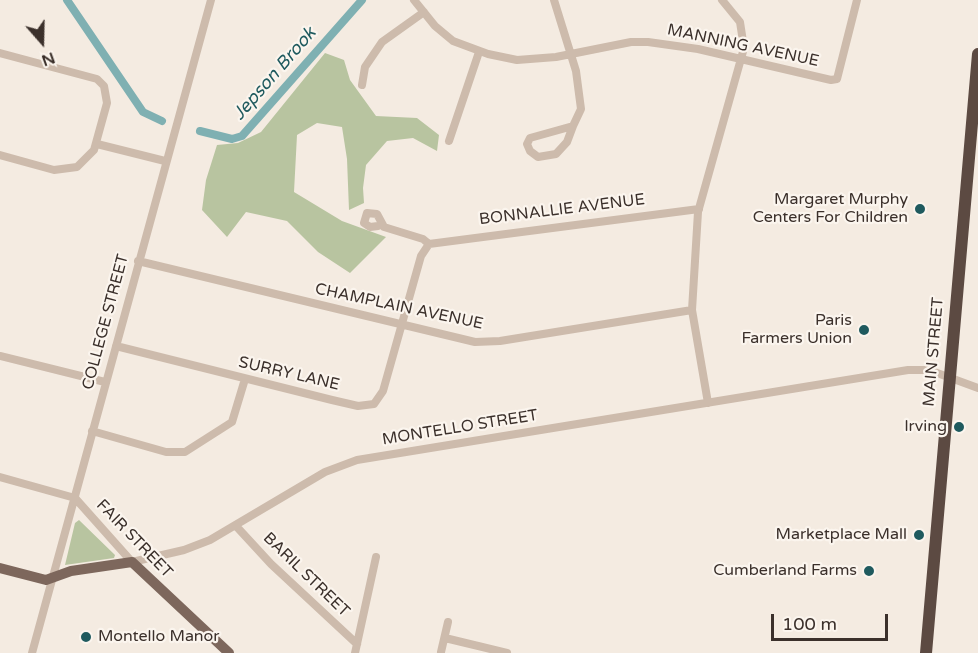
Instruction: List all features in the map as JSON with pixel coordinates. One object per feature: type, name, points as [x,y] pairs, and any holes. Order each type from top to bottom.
[{"type":"highway","name":"MAIN STREET","points":[[926,653],[948,375],[978,54]]},
{"type":"main road","name":"MONTELLO STREET","points":[[0,568],[46,580],[55,575],[132,562]]},
{"type":"main road","name":"FAIR STREET","points":[[132,562],[230,653]]},
{"type":"street","name":"COLLEGE STREET","points":[[32,653],[55,575],[165,161],[211,0]]},
{"type":"street","name":"MANNING AVENUE","points":[[414,0],[449,38],[479,52],[517,60],[572,54],[605,46],[639,42],[687,47],[836,80],[857,0]]},
{"type":"street","points":[[554,0],[572,54],[581,103],[580,114],[567,142],[556,154],[538,157],[530,151],[527,144],[530,138],[573,126]]},
{"type":"street","points":[[708,403],[692,310],[699,209],[744,48],[742,28],[734,13],[722,0]]},
{"type":"street","points":[[362,85],[365,66],[381,42],[424,12]]},
{"type":"street","points":[[449,141],[479,52]]},
{"type":"street","points":[[0,53],[68,70],[97,80],[104,86],[107,103],[97,144],[90,156],[71,169],[54,170],[0,155]]},
{"type":"street","points":[[97,144],[165,161]]},
{"type":"street","name":"BONNALLIE AVENUE","points":[[429,244],[699,209]]},
{"type":"street","points":[[378,226],[370,227],[364,223],[368,213],[376,214],[384,227],[423,239],[429,244],[421,256],[402,325]]},
{"type":"street","name":"CHAMPLAIN AVENUE","points":[[138,261],[402,325],[484,342],[692,310]]},
{"type":"street","name":"SURRY LANE","points":[[116,346],[358,405],[374,404],[383,391],[402,325]]},
{"type":"street","points":[[0,356],[105,382]]},
{"type":"street","name":"MONTELLO STREET","points":[[132,562],[184,550],[210,540],[325,472],[357,460],[908,370],[929,370],[948,375],[978,388]]},
{"type":"street","points":[[92,432],[166,452],[185,452],[232,422],[245,379]]},
{"type":"street","name":"FAIR STREET","points":[[0,477],[75,498],[132,562]]},
{"type":"street","name":"BARIL STREET","points":[[236,526],[356,649]]},
{"type":"street","points":[[356,649],[376,557]]},
{"type":"street","points":[[441,652],[448,622]]},
{"type":"street","points":[[445,638],[507,653]]},
{"type":"green space","points":[[325,53],[344,60],[350,80],[376,116],[417,118],[439,135],[437,151],[413,138],[387,141],[366,165],[364,203],[349,210],[347,159],[342,127],[317,123],[297,135],[294,192],[342,221],[386,237],[350,273],[318,252],[287,221],[246,212],[227,237],[202,210],[206,180],[217,145],[238,143],[261,132]]},
{"type":"green space","points":[[79,520],[115,555],[114,558],[65,565],[75,523]]},
{"type":"waterway","name":"Jepson Brook","points":[[67,0],[143,112],[162,121]]},
{"type":"waterway","name":"Jepson Brook","points":[[200,131],[232,139],[242,136],[362,0]]},
{"type":"place","name":"Margaret Murphy Centers For Children","points":[[920,209]]},
{"type":"place","name":"Paris Farmers Union","points":[[864,330]]},
{"type":"place","name":"Irving","points":[[959,427]]},
{"type":"place","name":"Marketplace Mall","points":[[919,535]]},
{"type":"place","name":"Cumberland Farms","points":[[869,571]]},
{"type":"place","name":"Montello Manor","points":[[86,637]]}]
